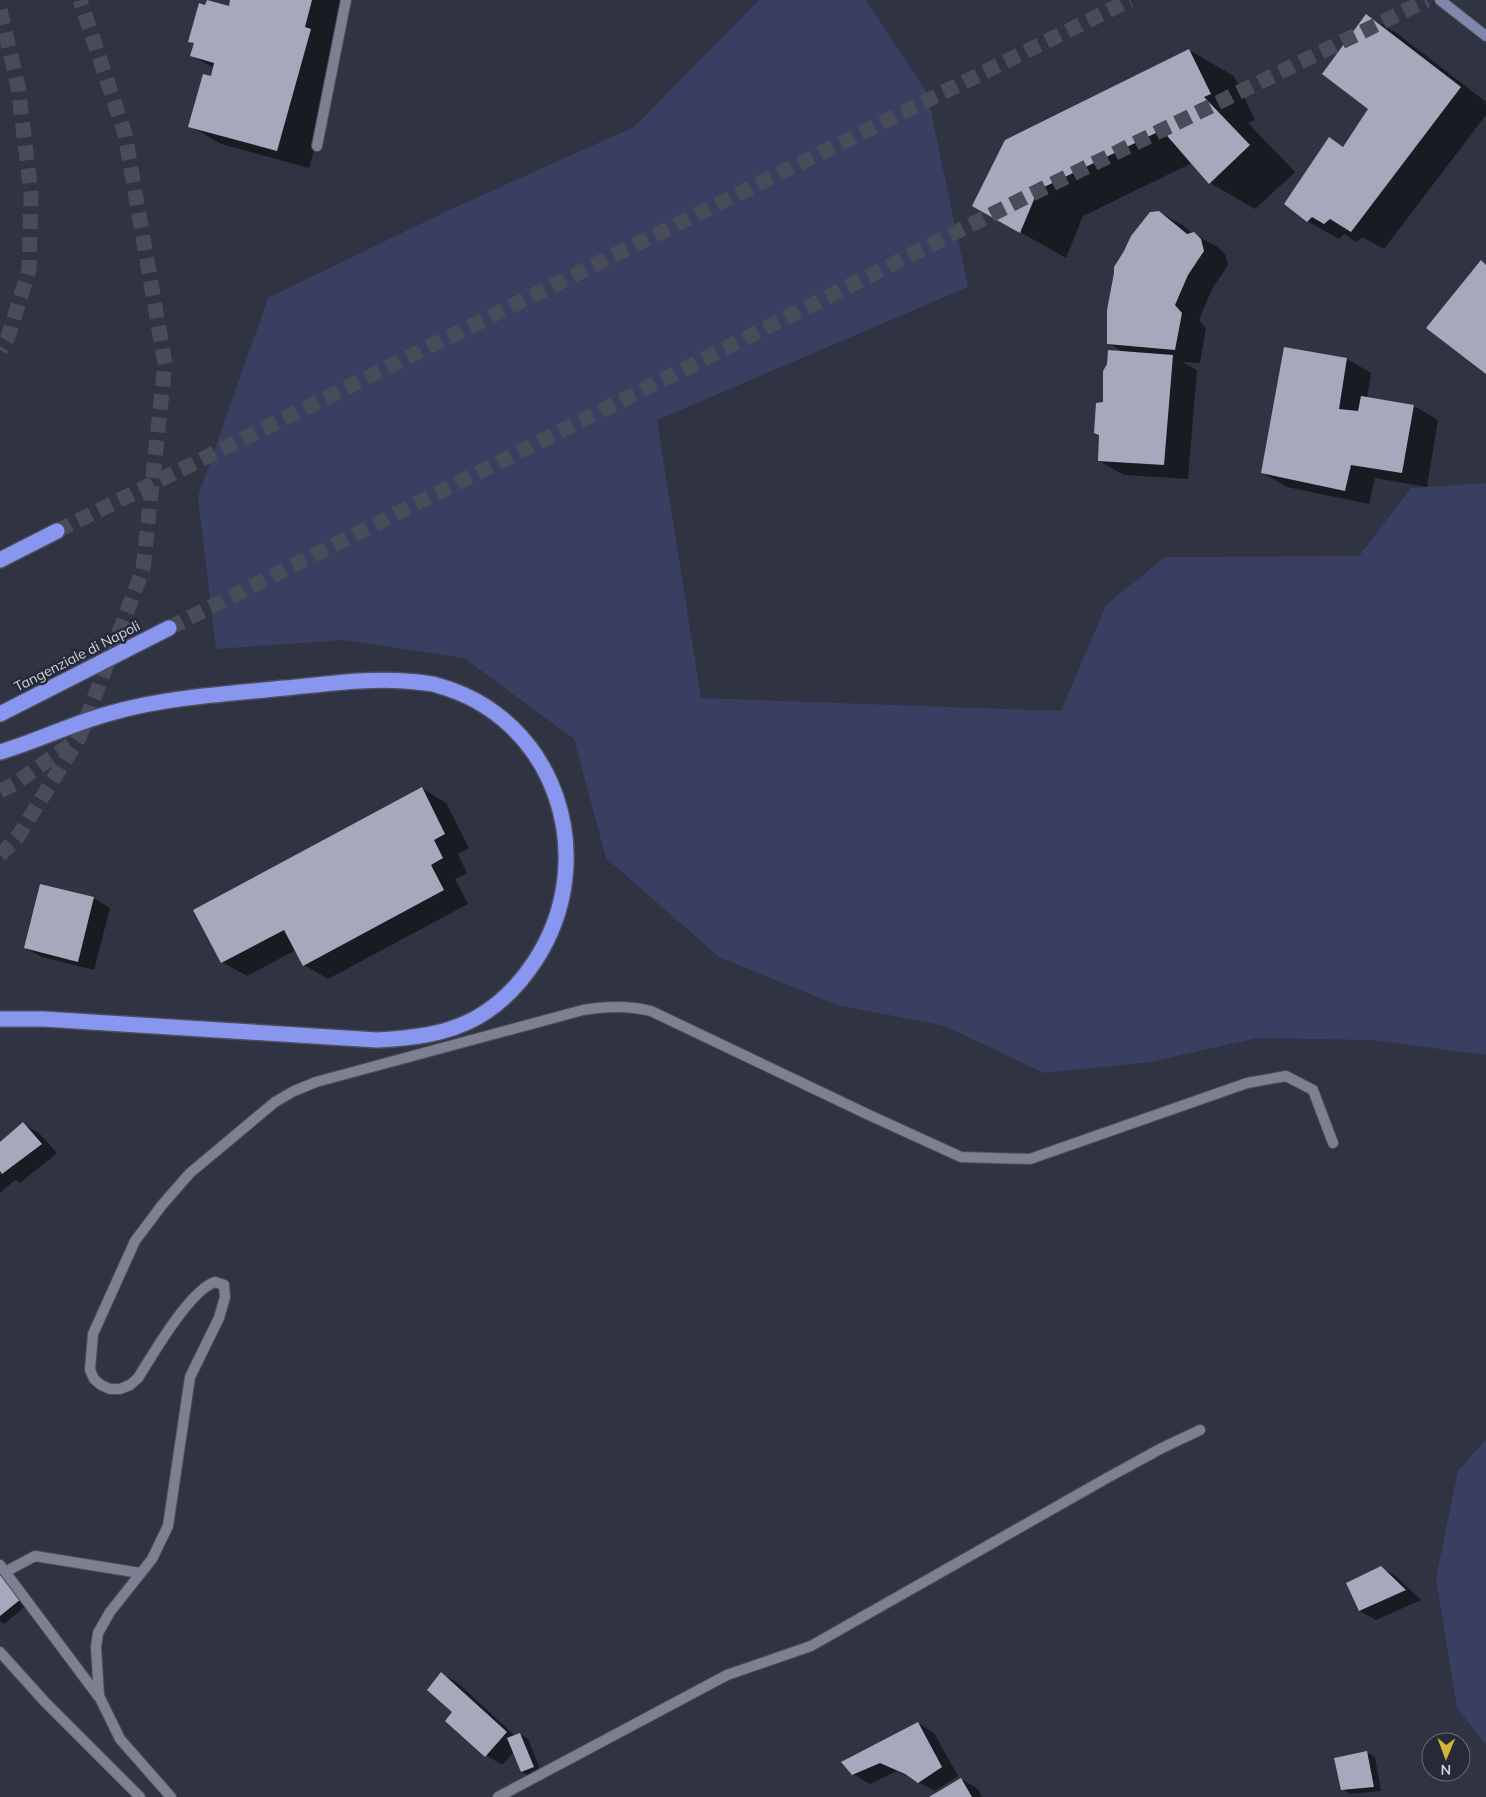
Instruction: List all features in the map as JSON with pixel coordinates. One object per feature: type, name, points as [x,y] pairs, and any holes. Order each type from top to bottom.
[{"type":"highway","points":[[0,550],[51,534],[0,560]]},
{"type":"highway","name":"Tangenziale di Napoli","points":[[0,714],[169,628]]},
{"type":"highway","points":[[0,752],[110,713],[169,701],[357,681],[396,680],[436,684],[468,698],[496,714],[519,735],[539,758],[561,810],[567,838],[567,866],[564,891],[556,920],[544,948],[524,978],[503,999],[477,1018],[442,1033],[377,1040],[44,1018],[0,1019]]},
{"type":"main road","points":[[1440,0],[1486,36]]},
{"type":"street","points":[[317,146],[346,0]]},
{"type":"street","points":[[99,1696],[96,1647],[98,1633],[110,1612],[152,1559],[168,1526],[190,1377],[219,1318],[225,1297],[224,1285],[215,1282],[207,1284],[175,1320],[138,1378],[130,1386],[110,1389],[94,1379],[90,1370],[93,1334],[134,1241],[162,1205],[190,1173],[276,1102],[294,1091],[316,1082],[583,1010],[609,1006],[634,1007],[651,1011],[960,1157],[1030,1159],[1247,1083],[1286,1076],[1313,1090],[1333,1143]]},
{"type":"street","points":[[498,1797],[727,1676],[811,1646],[1122,1469],[1200,1430]]},
{"type":"street","points":[[140,1573],[35,1556],[2,1569],[99,1696],[120,1739],[170,1797]]},
{"type":"street","points":[[0,1652],[45,1702],[140,1797]]},
{"type":"shaded area","points":[[759,0],[866,0],[927,93],[968,287],[657,420],[701,698],[1061,711],[1106,605],[1165,557],[1359,556],[1411,488],[1486,483],[1486,1055],[1371,1040],[1257,1038],[1151,1062],[1044,1073],[945,1026],[837,1005],[719,957],[606,858],[574,739],[464,658],[343,640],[216,649],[198,497],[268,298],[449,210],[634,127]]},
{"type":"shaded area","points":[[1486,1439],[1486,1745],[1457,1708],[1436,1578],[1458,1471]]},
{"type":"building","points":[[207,0],[229,6],[230,0],[312,0],[305,27],[311,29],[277,151],[188,127],[203,74],[211,76],[214,63],[190,56],[194,43],[188,42],[199,3],[205,5]]},
{"type":"building","points":[[1366,14],[1461,87],[1351,232],[1330,219],[1324,224],[1312,217],[1307,222],[1284,204],[1329,137],[1343,147],[1368,109],[1322,74]]},
{"type":"building","points":[[1189,49],[1211,94],[1204,97],[1250,145],[1209,184],[1162,130],[1038,190],[1020,233],[972,206],[1005,140]]},
{"type":"building","points":[[1159,211],[1187,234],[1194,232],[1201,239],[1204,251],[1188,275],[1175,305],[1182,313],[1175,350],[1107,344],[1107,310],[1114,267],[1131,236],[1150,212]]},
{"type":"building","points":[[1481,260],[1486,265],[1486,374],[1426,328]]},
{"type":"building","points":[[1284,347],[1347,358],[1339,409],[1358,411],[1361,396],[1414,405],[1402,473],[1351,465],[1345,491],[1261,473]]},
{"type":"building","points":[[1108,350],[1173,355],[1164,465],[1098,461],[1099,435],[1094,433],[1096,403],[1103,402],[1103,371],[1107,364]]},
{"type":"building","points":[[422,787],[445,834],[434,840],[443,858],[431,865],[444,890],[303,966],[284,930],[221,963],[193,910]]},
{"type":"building","points":[[40,884],[94,897],[78,962],[24,948]]},
{"type":"building","points":[[23,1122],[42,1144],[2,1174],[0,1171],[0,1142]]},
{"type":"building","points":[[1381,1566],[1406,1590],[1359,1611],[1346,1583]]},
{"type":"building","points":[[0,1576],[21,1599],[0,1616]]},
{"type":"building","points":[[441,1672],[507,1732],[485,1757],[445,1721],[452,1712],[427,1690]]},
{"type":"building","points":[[918,1722],[942,1767],[918,1783],[905,1774],[880,1763],[852,1775],[841,1762]]},
{"type":"building","points":[[520,1733],[534,1767],[521,1772],[507,1738]]},
{"type":"building","points":[[1367,1751],[1374,1787],[1341,1790],[1334,1758]]},
{"type":"building","points":[[961,1778],[972,1797],[929,1797]]},
{"type":"tunnel","points":[[0,855],[17,838],[79,738],[143,569],[165,364],[125,134],[80,0]]},
{"type":"tunnel","points":[[57,531],[1130,0]]},
{"type":"tunnel","points":[[169,628],[1042,189],[1427,0]]},
{"type":"tunnel","points":[[0,10],[18,86],[31,193],[29,270],[8,337],[0,350]]},
{"type":"tunnel","points":[[0,791],[14,784],[74,742]]}]
